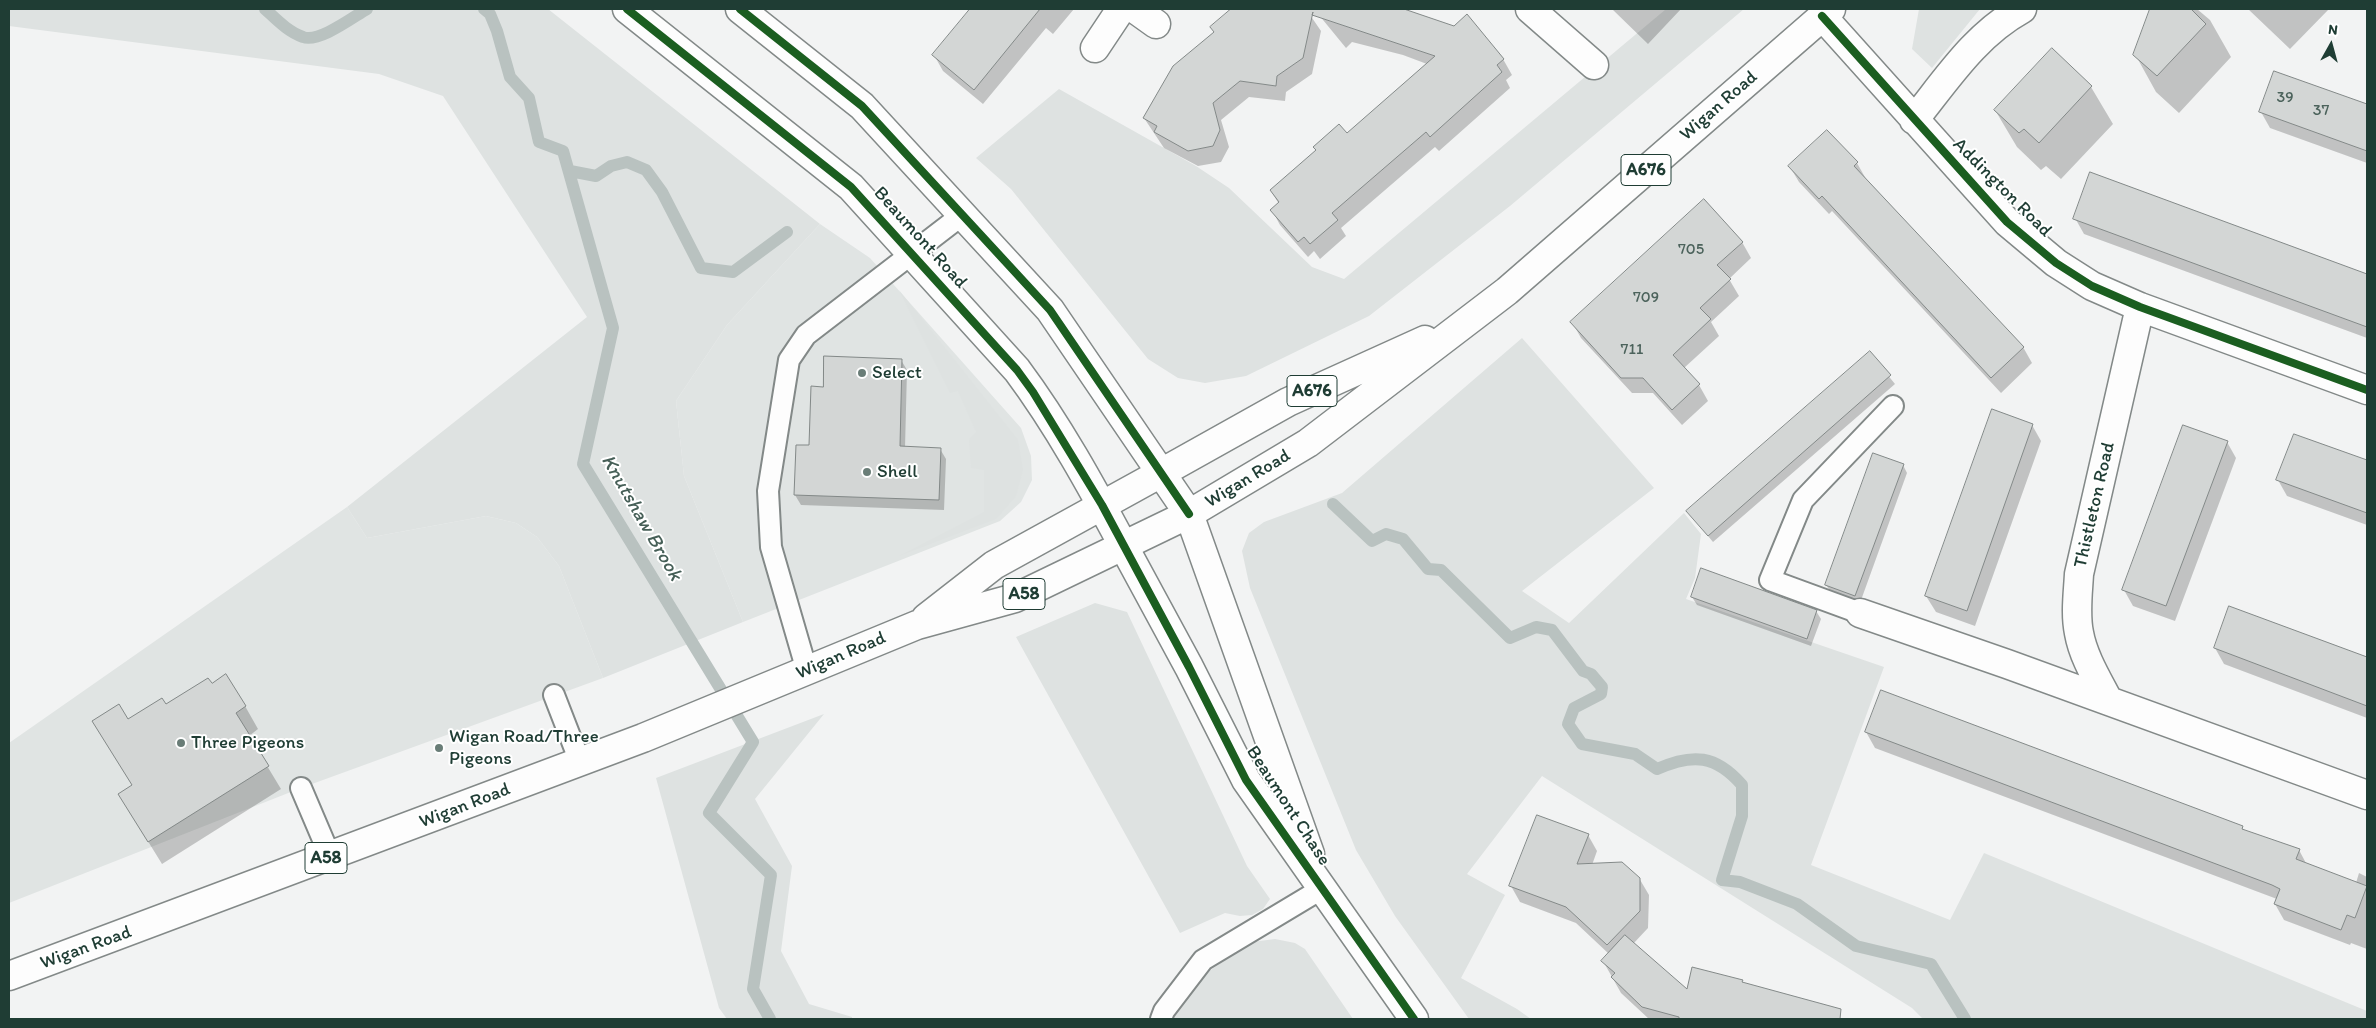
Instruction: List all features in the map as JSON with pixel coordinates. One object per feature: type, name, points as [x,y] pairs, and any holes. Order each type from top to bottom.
[{"type":"main road","name":"Beaumont Road","points":[[627,9],[851,187],[912,253],[1017,370],[1033,392],[1102,505],[1124,547]]},
{"type":"main road","points":[[740,9],[862,106],[1050,310],[1189,514]]},
{"type":"main road","points":[[1095,48],[1121,9]]},
{"type":"main road","points":[[1530,9],[1594,65]]},
{"type":"main road","points":[[1914,120],[1980,38],[1994,26],[2022,9]]},
{"type":"main road","name":"Addington Road","points":[[1826,13],[1914,120],[2007,222],[2056,263],[2092,286],[2140,307],[2367,390]]},
{"type":"main road","name":"Wigan Road","points":[[9,976],[644,738],[917,625],[1015,598],[1189,514],[1308,444],[1507,291],[1826,13]]},
{"type":"main road","name":"Thistleton Road","points":[[2108,700],[2087,659],[2079,633],[2077,604],[2079,574],[2140,307]]},
{"type":"main road","name":"Wigan Road","points":[[917,625],[994,565],[1288,402],[1469,320]]},
{"type":"main road","name":"Beaumont Chase","points":[[1189,514],[1322,888]]},
{"type":"main road","name":"Beaumont Chase","points":[[1124,547],[1189,667],[1246,780],[1414,1019]]},
{"type":"main road","points":[[1860,613],[2108,700],[2367,795]]},
{"type":"lane","points":[[807,671],[770,547],[768,491],[789,360],[806,335],[962,215]]},
{"type":"lane","points":[[1860,613],[1770,580],[1803,500],[1893,406]]},
{"type":"lane","points":[[554,695],[580,762]]},
{"type":"lane","points":[[301,788],[330,856]]},
{"type":"lane","points":[[1161,1019],[1164,1011],[1204,960],[1322,888]]},
{"type":"shaded area","points":[[9,9],[548,9],[820,224],[727,325],[676,401],[684,476],[743,622],[603,678],[559,566],[537,537],[516,523],[486,516],[367,538],[347,507],[587,317],[443,96],[379,74],[9,26]]},
{"type":"shaded area","points":[[1666,9],[1744,9],[1510,206],[1369,316],[1246,376],[1205,383],[1178,378],[1148,359],[1011,189],[976,158],[1059,89],[1196,166],[1229,188],[1312,267],[1344,279]]},
{"type":"shaded area","points":[[1919,9],[1980,9],[1932,68],[1912,49]]},
{"type":"shaded area","points":[[820,224],[870,258],[1021,428],[1031,456],[1032,480],[1021,502],[1000,521],[743,622],[684,476],[676,401],[727,325]]},
{"type":"shaded area","points":[[899,290],[1018,440],[1023,470],[1016,496],[996,519],[899,556],[984,512],[984,470],[971,468],[969,440],[976,432],[958,391],[950,393]]},
{"type":"shaded area","points":[[1522,338],[1654,488],[1522,591],[1569,623],[1684,513],[1701,534],[1695,578],[1686,599],[1884,667],[1811,865],[1950,920],[1984,853],[2367,1011],[2367,1019],[1923,1019],[1912,1008],[1542,776],[1467,874],[1505,895],[1461,978],[1517,1009],[1531,1019],[1469,1019],[1395,916],[1356,850],[1250,588],[1242,551],[1249,533],[1264,522],[1342,493]]},
{"type":"shaded area","points":[[347,507],[367,538],[486,516],[516,523],[537,537],[559,566],[603,678],[301,788],[9,903],[9,743]]},
{"type":"shaded area","points":[[1095,603],[1127,612],[1247,866],[1270,899],[1263,909],[1252,915],[1240,916],[1225,913],[1180,933],[1016,637]]},
{"type":"shaded area","points":[[824,714],[755,799],[792,866],[781,951],[809,1004],[852,1017],[852,1019],[727,1019],[719,1008],[656,778]]},
{"type":"shaded area","points":[[1275,939],[1295,943],[1305,949],[1353,1019],[1173,1019],[1175,1013],[1206,973],[1252,942]]},
{"type":"building","points":[[970,9],[1040,9],[974,90],[932,55]]},
{"type":"building","points":[[1231,9],[1404,9],[1454,26],[1467,14],[1504,59],[1497,65],[1502,72],[1430,137],[1426,132],[1332,213],[1338,220],[1310,244],[1304,237],[1298,242],[1270,210],[1279,202],[1270,190],[1316,150],[1313,147],[1339,124],[1347,133],[1435,56],[1312,15],[1303,58],[1277,76],[1276,86],[1240,81],[1213,103],[1220,130],[1213,146],[1188,151],[1154,132],[1157,126],[1143,118],[1173,66],[1214,32],[1210,27]]},
{"type":"building","points":[[2150,9],[2191,9],[2206,24],[2157,76],[2133,55]]},
{"type":"building","points":[[2052,48],[2092,86],[2039,143],[2024,129],[2019,133],[1994,110]]},
{"type":"building","points":[[2274,71],[2367,104],[2367,151],[2259,112]]},
{"type":"building","points":[[1827,130],[1858,162],[1854,166],[2024,347],[1991,378],[1822,196],[1819,199],[1788,166]]},
{"type":"building","points":[[2090,172],[2367,274],[2367,327],[2073,219]]},
{"type":"building","points":[[1704,199],[1743,242],[1717,265],[1731,279],[1700,308],[1711,319],[1673,355],[1700,384],[1672,410],[1643,378],[1621,378],[1570,322]]},
{"type":"building","points":[[1870,351],[1891,375],[1708,536],[1686,511]]},
{"type":"building","name":"Shell","points":[[824,356],[902,359],[900,446],[941,448],[939,500],[794,495],[796,445],[809,445],[811,386],[823,387]]},
{"type":"building","points":[[1992,409],[2033,424],[1967,611],[1925,596]]},
{"type":"building","points":[[2183,425],[2228,441],[2166,606],[2122,590]]},
{"type":"building","points":[[2294,434],[2367,460],[2367,513],[2276,480]]},
{"type":"building","points":[[1873,453],[1904,464],[1855,596],[1825,585]]},
{"type":"building","points":[[1701,568],[1817,610],[1807,639],[1691,597]]},
{"type":"building","points":[[2229,606],[2367,657],[2367,706],[2214,648]]},
{"type":"building","name":"Three Pigeons","points":[[226,674],[246,706],[236,713],[269,766],[148,842],[118,794],[132,785],[92,721],[119,704],[128,719],[162,698],[166,704],[208,678],[212,683]]},
{"type":"building","points":[[1881,690],[2243,826],[2242,829],[2300,849],[2296,859],[2367,886],[2355,918],[2347,915],[2341,930],[2274,904],[2280,889],[2272,885],[1865,732]]},
{"type":"building","points":[[1537,815],[1589,834],[1577,864],[1622,862],[1640,878],[1640,911],[1607,945],[1566,907],[1509,886]]},
{"type":"building","points":[[1625,935],[1687,989],[1692,967],[1841,1009],[1840,1019],[1679,1019],[1679,1017],[1642,1007],[1611,977],[1615,973],[1601,961]]},
{"type":"waterway","name":"Knutshaw Brook","points":[[265,9],[292,32],[310,38],[327,33],[367,9]]},
{"type":"waterway","name":"Knutshaw Brook","points":[[484,9],[490,14],[497,31],[510,77],[529,98],[539,142],[563,151],[613,328],[583,464],[753,742],[709,813],[771,875],[753,989],[770,1019]]},
{"type":"waterway","points":[[570,171],[596,176],[611,166],[627,162],[646,170],[662,192],[701,268],[733,272],[787,232]]},
{"type":"waterway","points":[[1333,504],[1372,541],[1386,534],[1403,539],[1428,569],[1441,570],[1510,638],[1536,627],[1552,630],[1583,671],[1591,674],[1602,687],[1601,694],[1574,708],[1568,724],[1582,744],[1635,754],[1657,769],[1693,759],[1713,763],[1732,775],[1742,785],[1742,816],[1722,880],[1740,882],[1797,904],[1856,946],[1931,964],[1965,1019]]},
{"type":"cycle path","points":[[627,9],[851,187],[1017,370],[1033,392],[1102,505],[1189,667],[1246,780],[1414,1019]]},
{"type":"cycle path","points":[[740,9],[862,106],[1050,310],[1189,514]]},
{"type":"cycle path","points":[[1822,16],[2007,222],[2056,263],[2092,286],[2140,307],[2367,390]]},
{"type":"place","name":"Select","points":[[862,373]]},
{"type":"place","name":"Shell","points":[[867,472]]},
{"type":"place","name":"Three Pigeons","points":[[181,743]]},
{"type":"place","name":"Wigan Road/Three Pigeons","points":[[439,748]]}]
